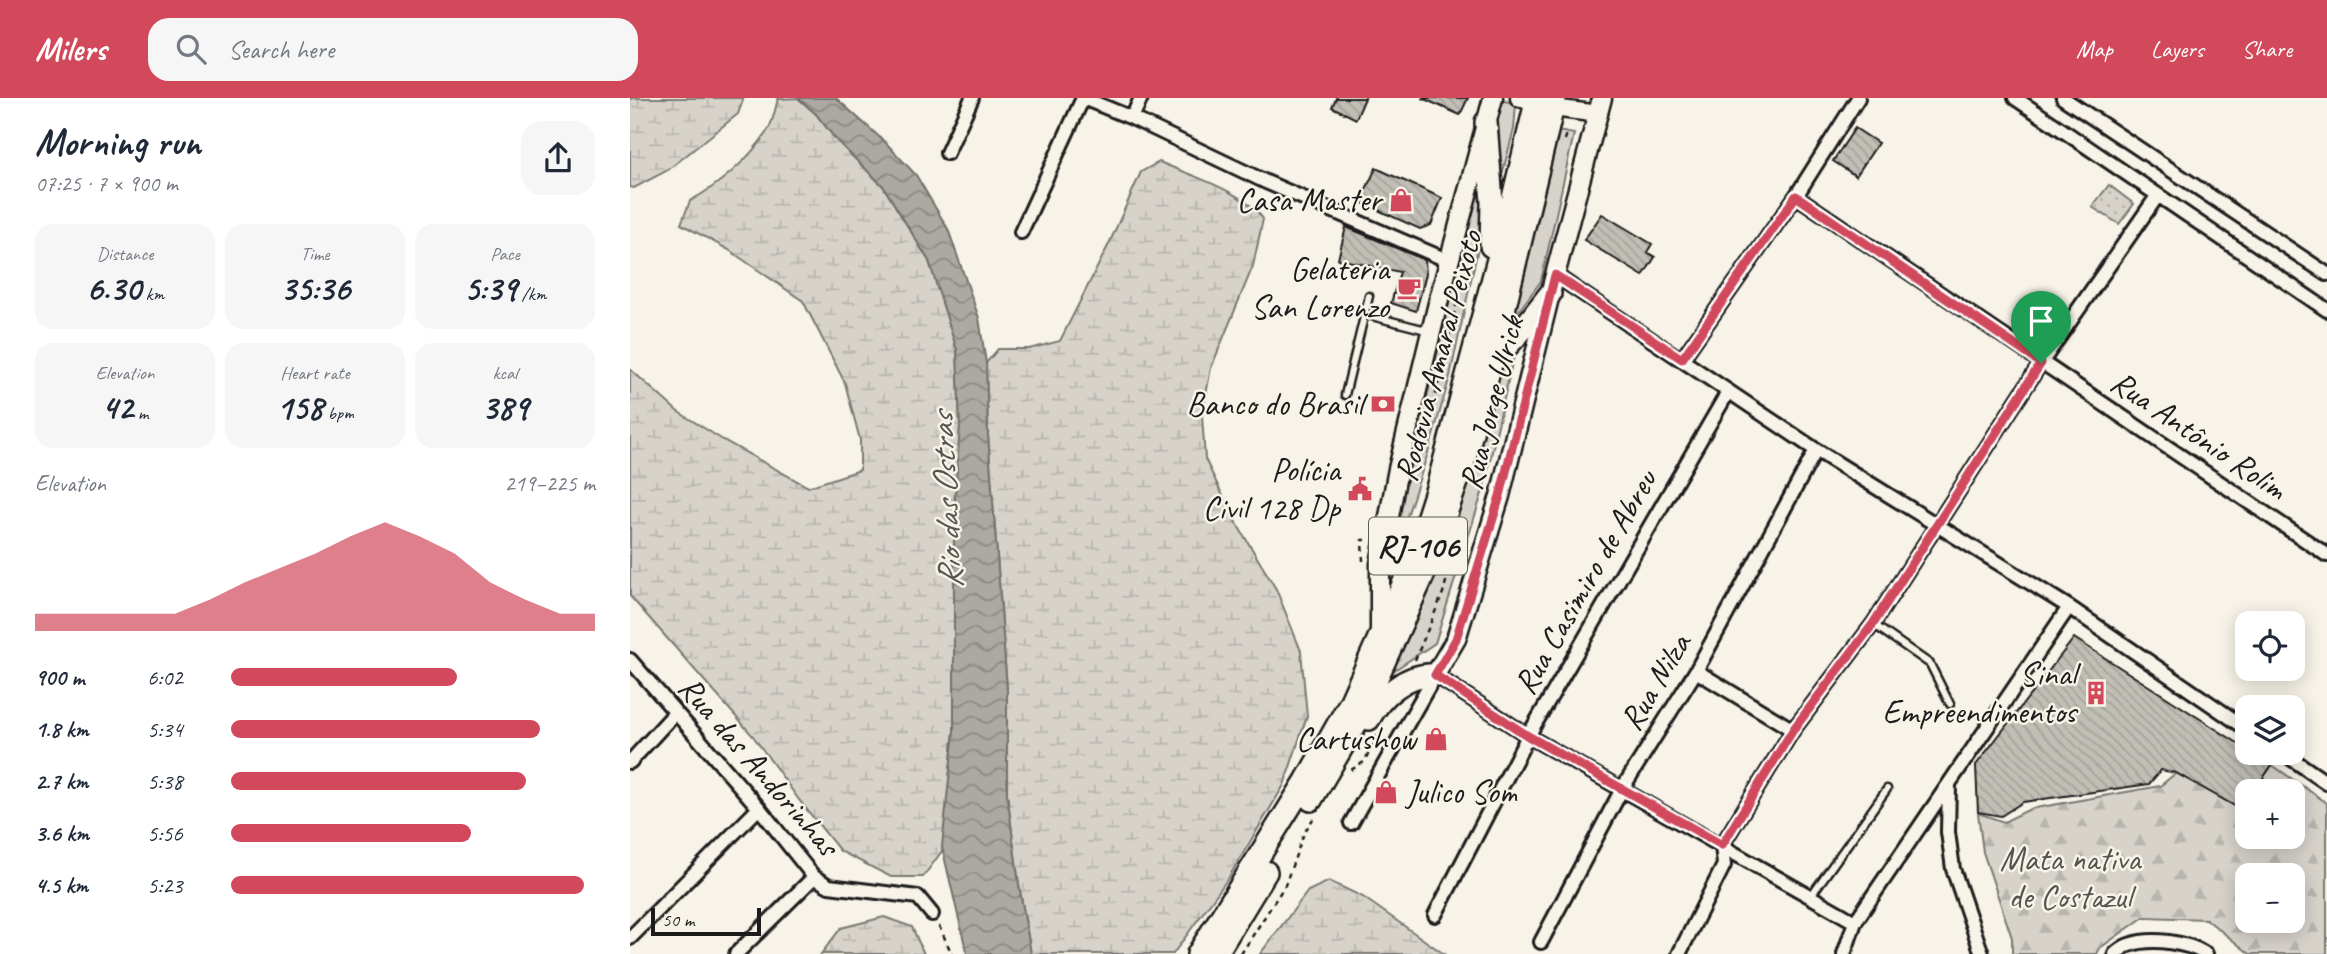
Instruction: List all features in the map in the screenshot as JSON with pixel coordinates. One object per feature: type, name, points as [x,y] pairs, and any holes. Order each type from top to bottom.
[{"type":"highway","name":"Rodovia Amaral Peixoto","points":[[1198,954],[1306,781],[1349,703],[1413,562],[1437,488],[1538,101]]},
{"type":"highway","name":"Rodovia Amaral Peixoto","points":[[1216,954],[1357,722],[1428,565],[1463,465],[1490,364],[1538,101]]},
{"type":"highway","points":[[1486,122],[1492,228],[1486,303]]},
{"type":"highway","points":[[1490,364],[1522,330],[1552,285]]},
{"type":"highway","points":[[1331,767],[1352,749],[1376,705],[1415,676],[1435,675]]},
{"type":"main road","points":[[1380,635],[1380,564],[1398,469],[1449,261],[1493,98]]},
{"type":"main road","name":"Rua Jorge Ulrick","points":[[1435,675],[1456,639],[1496,509],[1600,106]]},
{"type":"main road","points":[[1380,564],[1413,562]]},
{"type":"street","points":[[947,153],[972,98]]},
{"type":"street","points":[[1021,232],[1083,98],[1132,118],[1266,182],[1449,261]]},
{"type":"street","points":[[1132,118],[1140,98]]},
{"type":"street","points":[[1682,359],[1796,196],[1858,98]]},
{"type":"street","points":[[2015,98],[2327,310]]},
{"type":"street","points":[[2063,98],[2327,274]]},
{"type":"street","points":[[1538,101],[1600,106]]},
{"type":"street","points":[[1679,954],[1724,865],[1722,845],[1793,730],[1873,624],[2041,363],[2158,195]]},
{"type":"street","name":"Rua Antônio Rolim","points":[[1796,196],[2327,555]]},
{"type":"street","points":[[1552,285],[1682,359],[1816,450],[2070,607],[2235,721]]},
{"type":"street","name":"Rua Casimiro de Abreu","points":[[1435,915],[1528,736],[1728,392]]},
{"type":"street","name":"Rua Nilza","points":[[1541,942],[1622,789],[1696,671],[1816,450]]},
{"type":"street","points":[[1844,954],[1855,922],[2070,607]]},
{"type":"street","name":"Rua das Andorinhas","points":[[630,660],[759,808],[814,877],[829,886],[918,897],[932,914]]},
{"type":"street","points":[[1696,671],[1793,730]]},
{"type":"street","points":[[1435,675],[1528,736],[1855,922]]},
{"type":"street","name":"Rua Jorge Ulrick","points":[[1351,823],[1435,675]]},
{"type":"street","points":[[630,762],[675,713]]},
{"type":"street","points":[[2301,765],[2327,783]]},
{"type":"street","points":[[1950,784],[1948,832],[1953,869],[1982,954]]},
{"type":"street","points":[[630,938],[759,808]]},
{"type":"street","points":[[736,954],[814,877]]},
{"type":"street","points":[[2115,954],[2129,945],[2164,942],[2195,947],[2206,954]]},
{"type":"lane","points":[[1345,395],[1369,296]]},
{"type":"lane","points":[[1364,314],[1432,332]]},
{"type":"lane","points":[[1873,624],[1930,664],[1950,705]]},
{"type":"lane","points":[[1810,897],[1887,789]]},
{"type":"path","points":[[932,914],[952,954]]},
{"type":"green space","points":[[630,98],[743,100],[738,114],[668,170],[634,188],[630,187]]},
{"type":"green space","points":[[798,98],[883,186],[929,261],[957,350],[960,426],[954,512],[954,731],[942,851],[923,877],[891,877],[840,851],[753,736],[630,596],[630,369],[677,411],[808,487],[860,470],[860,440],[845,383],[803,301],[729,250],[681,224],[690,201],[733,170],[761,141],[771,123],[778,99]]},
{"type":"green space","points":[[1501,100],[1516,104],[1514,129],[1497,194],[1493,131]]},
{"type":"green space","points":[[1552,130],[1574,134],[1541,281],[1506,328]]},
{"type":"green space","points":[[1159,162],[1230,193],[1255,209],[1263,219],[1253,266],[1211,368],[1202,416],[1205,459],[1234,519],[1276,589],[1301,651],[1307,716],[1284,785],[1229,877],[1173,954],[1031,954],[1007,794],[1007,689],[988,435],[986,363],[998,349],[1029,349],[1060,341],[1109,244],[1141,172]]},
{"type":"green space","points":[[1483,181],[1482,230],[1450,376],[1397,546],[1388,542],[1410,468],[1472,208]]},
{"type":"green space","points":[[2109,185],[2134,204],[2119,224],[2092,207]]},
{"type":"green space","points":[[1521,338],[1512,363],[1484,487],[1435,643],[1387,675],[1495,368]]},
{"type":"green space","name":"Mata nativa de Costazul","points":[[2272,765],[2292,779],[2262,779]]},
{"type":"green space","name":"Mata nativa de Costazul","points":[[2176,773],[2235,806],[2235,849],[2305,849],[2305,788],[2327,803],[2327,954],[2250,954],[2206,919],[2144,917],[2100,948],[2097,954],[2012,954],[2012,938],[1983,852],[1978,813],[2004,822],[2030,809],[2160,786]]},
{"type":"green space","points":[[1329,881],[1363,897],[1444,954],[1260,954],[1308,891]]},
{"type":"green space","points":[[884,917],[912,927],[924,954],[821,954],[841,928]]},
{"type":"water","points":[[798,98],[836,98],[886,143],[916,175],[948,229],[979,318],[986,363],[988,435],[1007,689],[1007,794],[1031,954],[967,954],[942,847],[954,731],[954,512],[960,426],[957,350],[929,261],[883,186]]},
{"type":"building","points":[[1336,98],[1365,98],[1356,119],[1332,107]]},
{"type":"building","points":[[1422,98],[1468,98],[1460,115]]},
{"type":"building","points":[[1855,128],[1878,143],[1856,176],[1833,161]]},
{"type":"building","name":"Casa Master","points":[[1376,168],[1442,198],[1431,225],[1420,229],[1360,202]]},
{"type":"building","points":[[1602,214],[1652,244],[1647,252],[1655,257],[1643,276],[1584,240]]},
{"type":"building","points":[[1346,227],[1425,260],[1426,274],[1416,311],[1391,303],[1400,272],[1338,259]]},
{"type":"building","name":"Sinal Empreendimentos","points":[[2074,638],[2235,741],[2235,765],[2272,765],[2262,779],[2235,779],[2235,806],[2176,773],[2161,770],[2149,784],[2023,802],[2001,816],[1978,812],[1976,765]]},
{"type":"place","name":"Casa Master","points":[[1401,200]]},
{"type":"place","name":"Gelateria San Lorenzo","points":[[1409,288]]},
{"type":"place","name":"Banco do Brasil","points":[[1383,404]]},
{"type":"place","name":"Polícia Civil 128 Dp","points":[[1360,489]]},
{"type":"place","name":"Sinal Empreendimentos","points":[[2096,693]]},
{"type":"place","name":"Cartushow","points":[[1436,739]]},
{"type":"place","name":"Julico Som","points":[[1386,792]]},
{"type":"route","points":[[1796,196],[1967,310],[2041,363],[1873,624],[1793,730],[1722,845],[1528,736],[1435,675],[1456,639],[1500,496],[1555,275],[1682,359],[1796,196]]},
{"type":"water label","name":"Rio das Ostras","points":[[946,501]]}]
